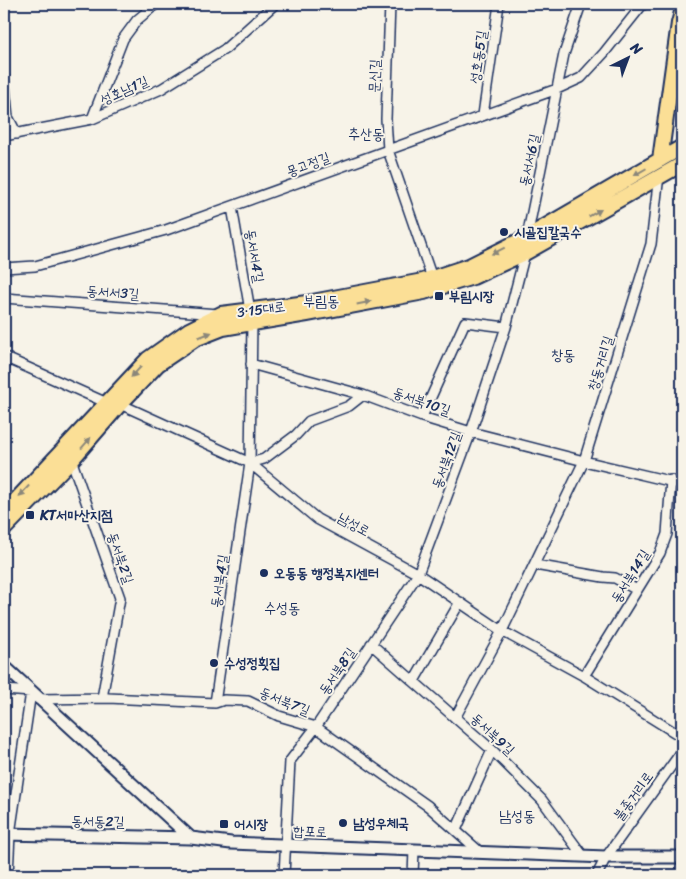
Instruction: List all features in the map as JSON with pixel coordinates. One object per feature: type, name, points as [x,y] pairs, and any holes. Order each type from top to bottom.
[{"type":"main road","points":[[660,160],[682,12]]},
{"type":"main road","name":"3·15대로","points":[[113,403],[158,364],[195,339],[252,316],[432,278],[469,266],[527,237],[682,147]]},
{"type":"main road","name":"3·15대로","points":[[4,529],[113,403],[148,359],[190,330],[221,314],[252,316],[307,314],[424,292],[473,277],[524,253],[682,164]]},
{"type":"main road","name":"3·15대로","points":[[4,513],[69,453]]},
{"type":"main road","points":[[4,666],[191,838]]},
{"type":"main road","name":"동서동2길","points":[[7,834],[191,838]]},
{"type":"main road","name":"합포로","points":[[191,838],[231,843],[606,857],[682,857]]},
{"type":"street","points":[[92,119],[123,40],[137,20],[156,4]]},
{"type":"street","name":"성호남1길","points":[[4,136],[92,119],[160,90],[226,49],[275,4]]},
{"type":"street","name":"문신길","points":[[390,4],[386,118],[388,150],[432,278]]},
{"type":"street","name":"성호동5길","points":[[483,115],[499,4]]},
{"type":"street","name":"동서서6길","points":[[527,237],[564,54],[581,4]]},
{"type":"street","name":"몽고정길","points":[[4,268],[35,266],[99,250],[166,230],[557,89],[581,78],[644,4]]},
{"type":"street","points":[[4,77],[4,99],[8,117],[17,134]]},
{"type":"street","name":"창동거리길","points":[[455,718],[502,631],[584,462],[651,244],[660,160]]},
{"type":"street","name":"동서서4길","points":[[232,207],[252,316],[251,364]]},
{"type":"street","name":"동서북12길","points":[[418,574],[471,432],[506,327],[524,253]]},
{"type":"street","name":"동서서3길","points":[[4,298],[221,314]]},
{"type":"street","points":[[422,417],[465,322],[506,327]]},
{"type":"street","points":[[4,368],[6,358]]},
{"type":"street","name":"남성로","points":[[6,358],[250,463],[317,519],[418,574],[502,631],[584,676],[682,737]]},
{"type":"street","points":[[251,364],[250,463],[264,459],[296,435],[310,421],[349,406],[363,395]]},
{"type":"street","name":"동서북10길","points":[[251,364],[363,395],[422,417],[471,432],[584,462],[682,484]]},
{"type":"street","name":"동서북2길","points":[[69,453],[120,598],[102,698]]},
{"type":"street","name":"동서북4길","points":[[215,703],[250,463]]},
{"type":"street","name":"동서북14길","points":[[584,676],[660,553],[667,534],[671,480]]},
{"type":"street","points":[[535,565],[603,578],[615,578],[637,590]]},
{"type":"street","name":"동서북8길","points":[[284,875],[284,845],[290,761],[316,727],[418,574]]},
{"type":"street","points":[[414,681],[460,602]]},
{"type":"street","name":"동서북9길","points":[[371,644],[492,750],[542,800],[583,856]]},
{"type":"street","name":"동서북7길","points":[[4,690],[34,695],[215,703],[224,700],[248,701],[279,716],[316,727],[428,806],[480,852]]},
{"type":"street","points":[[8,875],[7,834],[34,695]]},
{"type":"street","points":[[456,830],[492,750]]},
{"type":"street","name":"불종거리로","points":[[597,875],[606,857],[682,751]]},
{"type":"street","points":[[413,875],[414,850]]},
{"type":"place","name":"시골집칼국수","points":[[504,232]]},
{"type":"place","name":"부림시장","points":[[439,296]]},
{"type":"place","name":"KT서마산지점","points":[[30,515]]},
{"type":"place","name":"오동동 행정복지센터","points":[[264,573]]},
{"type":"place","name":"수성정횟집","points":[[214,663]]},
{"type":"place","name":"남성우체국","points":[[343,823]]},
{"type":"place","name":"어시장","points":[[224,824]]},
{"type":"district","name":"추산동","points":[[366,134]]},
{"type":"district","name":"부림동","points":[[321,301]]},
{"type":"district","name":"창동","points":[[563,355]]},
{"type":"district","name":"수성동","points":[[282,608]]},
{"type":"district","name":"남성동","points":[[517,816]]}]
